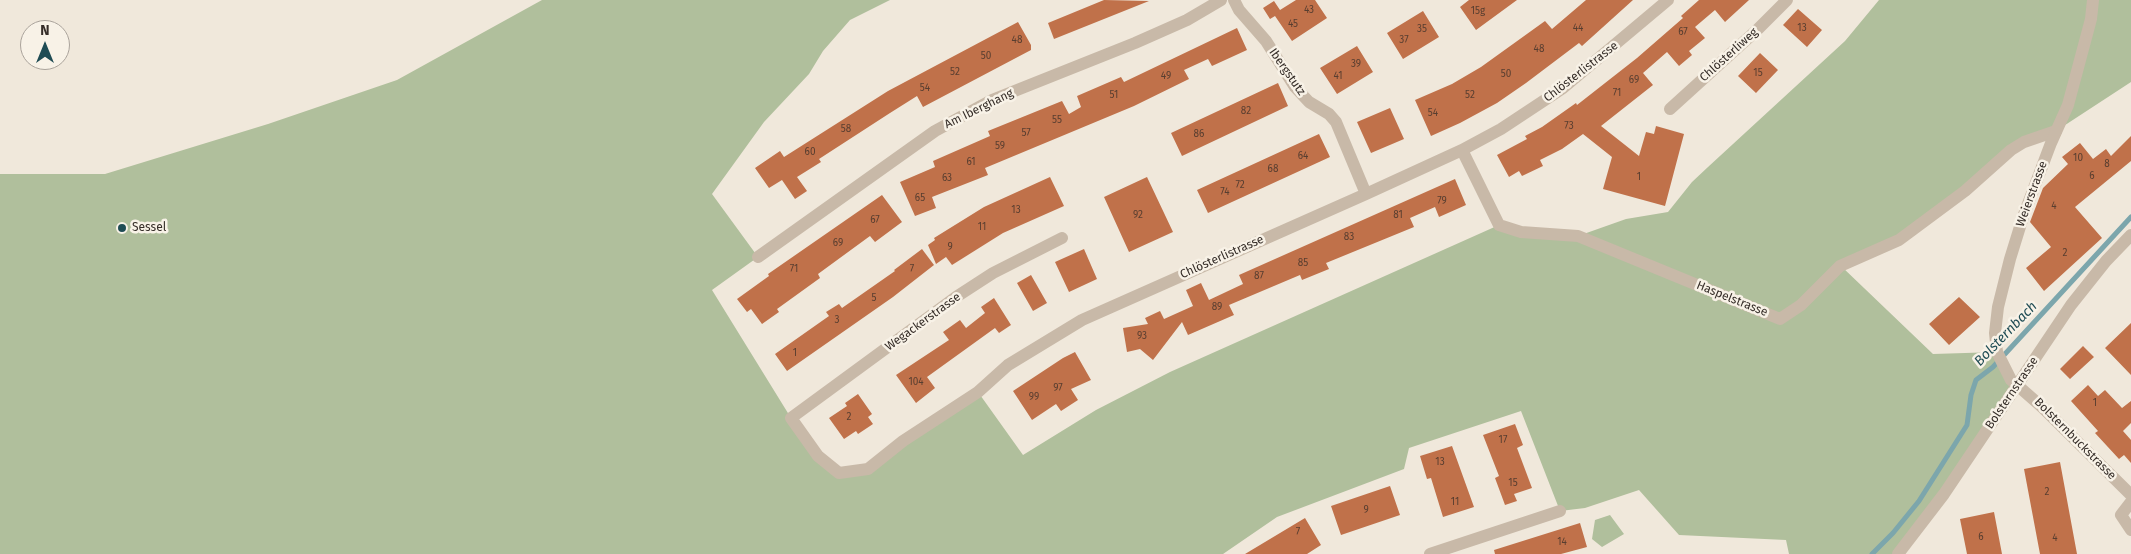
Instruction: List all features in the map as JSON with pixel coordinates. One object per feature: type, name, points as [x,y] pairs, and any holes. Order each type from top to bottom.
[{"type":"street","name":"Am Iberghang","points":[[758,257],[935,131],[992,100],[1135,43],[1187,20],[1221,0]]},
{"type":"street","name":"Ibergstutz","points":[[1234,0],[1266,41],[1295,87],[1308,102],[1329,114],[1336,122],[1366,194]]},
{"type":"street","name":"Chlösterlistrasse","points":[[791,418],[818,456],[839,473],[868,469],[903,440],[978,392],[1008,365],[1082,320],[1462,150],[1518,119],[1564,88],[1668,0]]},
{"type":"street","name":"Chlösterliweg","points":[[1670,109],[1757,30],[1787,0]]},
{"type":"street","name":"Weierstrasse","points":[[2018,385],[2011,380],[1997,352],[1995,333],[1998,307],[2010,258],[2023,217],[2068,105],[2091,19],[2093,0]]},
{"type":"street","name":"Haspelstrasse","points":[[1462,150],[1499,225],[1521,232],[1578,236],[1780,319],[1801,305],[1840,266],[1899,240],[1965,191],[2011,150],[2024,142],[2056,131]]},
{"type":"street","name":"Bolsternstrasse","points":[[1898,554],[1944,494],[2071,305],[2106,261],[2131,236]]},
{"type":"street","name":"Wegackerstrasse","points":[[791,418],[956,297],[993,273],[1062,238]]},
{"type":"street","name":"Bolsternbuckstrasse","points":[[2018,385],[2131,495]]},
{"type":"street","points":[[2131,502],[2121,515],[2131,530]]},
{"type":"street","points":[[1430,554],[1560,511]]},
{"type":"green space","points":[[542,0],[890,0],[850,20],[823,51],[809,74],[764,122],[712,194],[758,257],[712,290],[791,418],[839,473],[868,469],[978,392],[1023,455],[1096,410],[1170,372],[1499,225],[1578,236],[1626,219],[1668,212],[1692,182],[1845,41],[1879,0],[2131,0],[2131,82],[2056,131],[2024,142],[1899,240],[1841,266],[1933,354],[1997,352],[2017,385],[1898,554],[1789,554],[1786,540],[1679,535],[1639,490],[1585,508],[1560,511],[1521,411],[1409,448],[1404,469],[1277,517],[1223,554],[0,554],[0,174],[105,174],[268,124],[397,80]]},
{"type":"green space","points":[[1610,515],[1624,534],[1602,547],[1592,539],[1595,520]]},
{"type":"building","points":[[1104,0],[1149,1],[1054,39],[1048,23]]},
{"type":"building","points":[[1296,0],[1315,0],[1327,18],[1292,41],[1275,16],[1270,19],[1263,8],[1274,1],[1280,10]]},
{"type":"building","points":[[1469,0],[1517,0],[1476,30],[1460,7]]},
{"type":"building","points":[[1586,0],[1633,0],[1582,46],[1579,43],[1497,103],[1431,136],[1415,100],[1452,84],[1481,67],[1545,21],[1552,29]]},
{"type":"building","points":[[1699,0],[1749,0],[1725,22],[1715,10],[1695,27],[1705,38],[1689,51],[1692,55],[1679,66],[1667,52],[1643,73],[1653,85],[1601,126],[1639,156],[1646,132],[1654,134],[1656,126],[1684,134],[1665,206],[1603,189],[1612,157],[1583,134],[1562,149],[1540,160],[1543,166],[1522,176],[1519,171],[1509,177],[1497,155],[1527,139],[1525,136],[1542,127],[1576,103],[1577,105],[1637,58],[1683,18],[1681,16]]},
{"type":"building","points":[[1798,9],[1822,30],[1807,47],[1783,25]]},
{"type":"building","points":[[1423,11],[1439,37],[1403,59],[1387,33]]},
{"type":"building","points":[[1018,22],[1031,45],[1031,50],[923,107],[917,96],[890,113],[819,159],[821,162],[797,177],[807,191],[795,199],[782,180],[769,188],[755,168],[780,151],[784,157],[888,91]]},
{"type":"building","points":[[1237,28],[1247,50],[1212,66],[1208,59],[1184,70],[1189,79],[1134,106],[985,168],[988,175],[932,197],[936,208],[915,216],[900,182],[935,167],[933,161],[990,136],[988,131],[1062,101],[1069,114],[1081,107],[1077,96],[1121,77],[1124,82]]},
{"type":"building","points":[[1357,46],[1373,72],[1337,94],[1320,68]]},
{"type":"building","points":[[1760,53],[1778,70],[1756,93],[1738,76]]},
{"type":"building","points":[[1278,83],[1288,106],[1182,156],[1171,133]]},
{"type":"building","points":[[1390,108],[1404,139],[1371,153],[1357,122]]},
{"type":"building","points":[[1319,134],[1330,157],[1208,213],[1197,190]]},
{"type":"building","points":[[2131,136],[2131,161],[2075,207],[2102,238],[2044,291],[2026,268],[2051,247],[2030,222],[2043,188],[2068,164],[2062,157],[2080,143],[2093,159],[2106,149],[2111,156]]},
{"type":"building","points":[[1050,177],[1064,206],[1003,233],[952,265],[946,257],[936,264],[928,245],[935,240],[934,238],[984,207]]},
{"type":"building","points":[[1147,177],[1173,232],[1129,252],[1104,197]]},
{"type":"building","points":[[1455,179],[1466,205],[1439,217],[1435,207],[1410,218],[1414,227],[1326,263],[1329,269],[1302,280],[1300,275],[1229,305],[1234,315],[1188,335],[1182,322],[1153,360],[1140,349],[1127,352],[1123,328],[1148,324],[1145,318],[1160,311],[1164,319],[1193,306],[1186,290],[1201,283],[1209,300],[1243,284],[1239,275]]},
{"type":"building","points":[[882,195],[902,222],[875,242],[870,236],[818,274],[820,278],[777,309],[779,312],[762,324],[751,309],[747,312],[737,299],[769,276],[768,274]]},
{"type":"building","points":[[922,249],[934,265],[893,297],[787,371],[775,354],[829,316],[826,312],[839,304],[842,308],[895,271]]},
{"type":"building","points":[[1084,249],[1097,279],[1069,292],[1055,262]]},
{"type":"building","points":[[1031,275],[1047,303],[1033,311],[1017,283]]},
{"type":"building","points":[[1959,297],[1980,317],[1949,345],[1929,324]]},
{"type":"building","points":[[994,298],[1011,325],[999,333],[995,328],[927,377],[935,388],[916,403],[896,375],[949,340],[943,332],[960,320],[966,328],[985,313],[981,307]]},
{"type":"building","points":[[2131,323],[2131,375],[2105,348]]},
{"type":"building","points":[[2083,346],[2094,357],[2070,379],[2060,369]]},
{"type":"building","points":[[1075,352],[1091,380],[1071,389],[1078,400],[1061,411],[1056,404],[1032,420],[1013,391]]},
{"type":"building","points":[[2088,385],[2098,396],[2105,390],[2122,408],[2131,401],[2131,423],[2123,431],[2131,440],[2131,463],[2124,455],[2119,459],[2095,433],[2098,431],[2071,401]]},
{"type":"building","points":[[858,394],[872,414],[868,417],[873,424],[858,434],[856,431],[844,439],[829,418],[847,406],[845,403]]},
{"type":"building","points":[[1515,424],[1523,445],[1517,448],[1532,488],[1514,494],[1517,501],[1505,505],[1495,478],[1499,476],[1483,435]]},
{"type":"building","points":[[1452,446],[1474,507],[1443,517],[1431,478],[1427,479],[1420,456]]},
{"type":"building","points":[[2060,462],[2077,554],[2040,554],[2024,469]]},
{"type":"building","points":[[1390,486],[1400,515],[1341,535],[1331,506]]},
{"type":"building","points":[[1994,512],[2002,554],[1967,554],[1960,519]]},
{"type":"building","points":[[1305,518],[1321,545],[1307,554],[1245,554]]},
{"type":"building","points":[[1580,523],[1587,547],[1561,554],[1495,554],[1494,550]]},
{"type":"waterway","name":"Bolsternbach","points":[[1872,554],[1893,533],[1919,501],[1967,425],[1971,395],[1976,380],[1993,367],[2131,217]]},
{"type":"place","name":"Sessel","points":[[122,228]]}]
